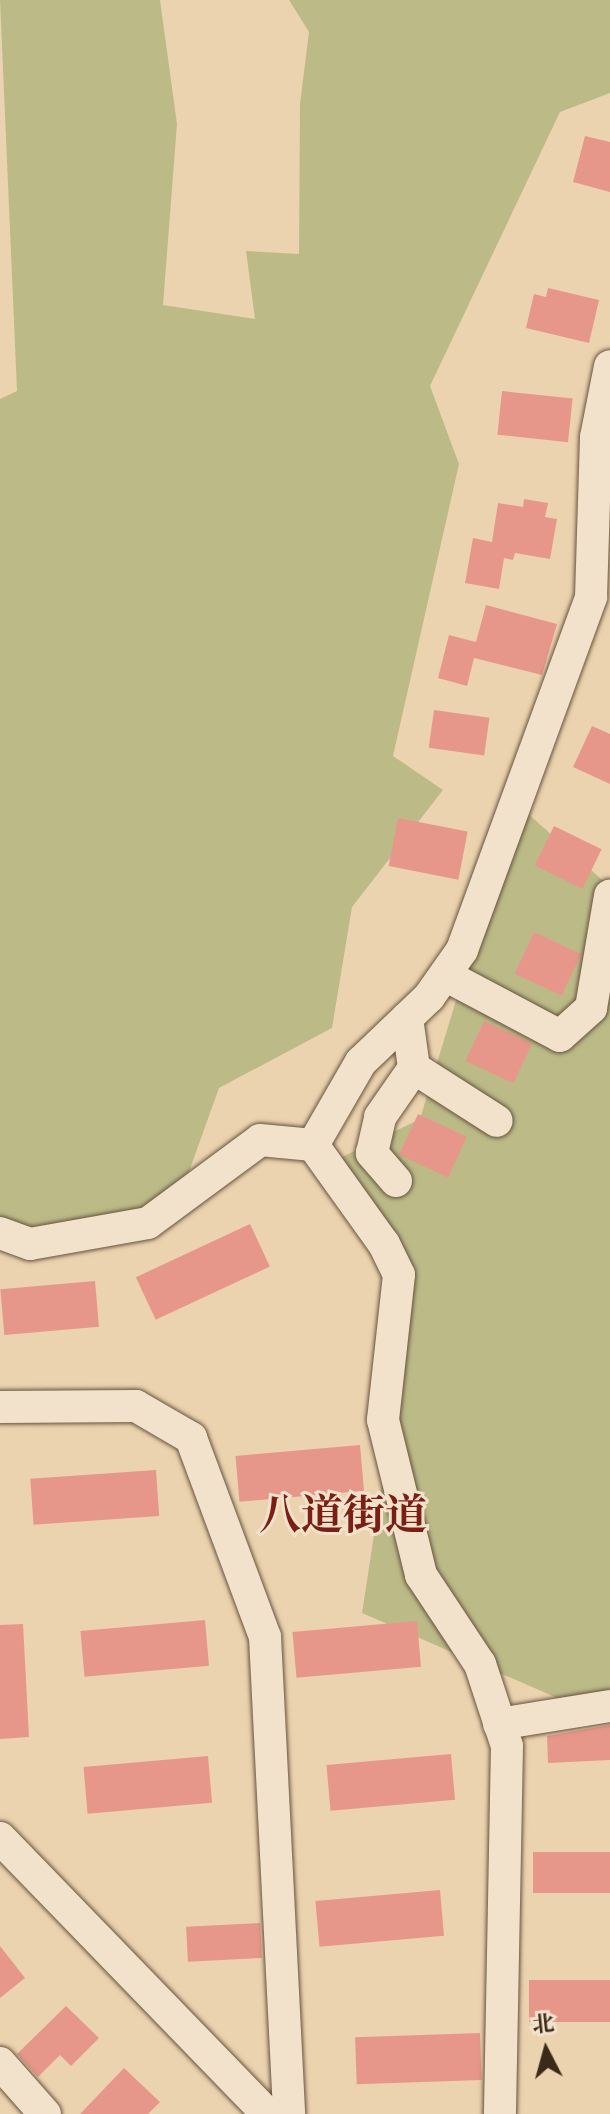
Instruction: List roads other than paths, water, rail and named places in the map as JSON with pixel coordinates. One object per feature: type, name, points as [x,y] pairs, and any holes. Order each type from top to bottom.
[{"type":"street","points":[[313,1145],[361,1062],[407,1018],[445,975],[462,950],[591,597],[596,437],[610,366]]},
{"type":"street","points":[[445,975],[560,1036],[591,1008],[610,896]]},
{"type":"street","points":[[396,1181],[372,1153],[380,1117],[414,1068],[407,1018]]},
{"type":"street","points":[[414,1068],[497,1121]]},
{"type":"street","points":[[0,1233],[30,1244],[148,1223],[260,1140],[313,1145]]},
{"type":"street","points":[[313,1145],[399,1275],[383,1420],[421,1575],[480,1664],[507,1746],[500,2114]]},
{"type":"street","points":[[0,1407],[136,1406],[191,1438],[265,1637],[289,2114]]},
{"type":"street","points":[[499,1724],[610,1706]]},
{"type":"street","points":[[0,1838],[267,2114]]},
{"type":"street","points":[[0,2063],[45,2114]]},
{"type":"district","name":"八道街道","points":[[343,1519]]}]
